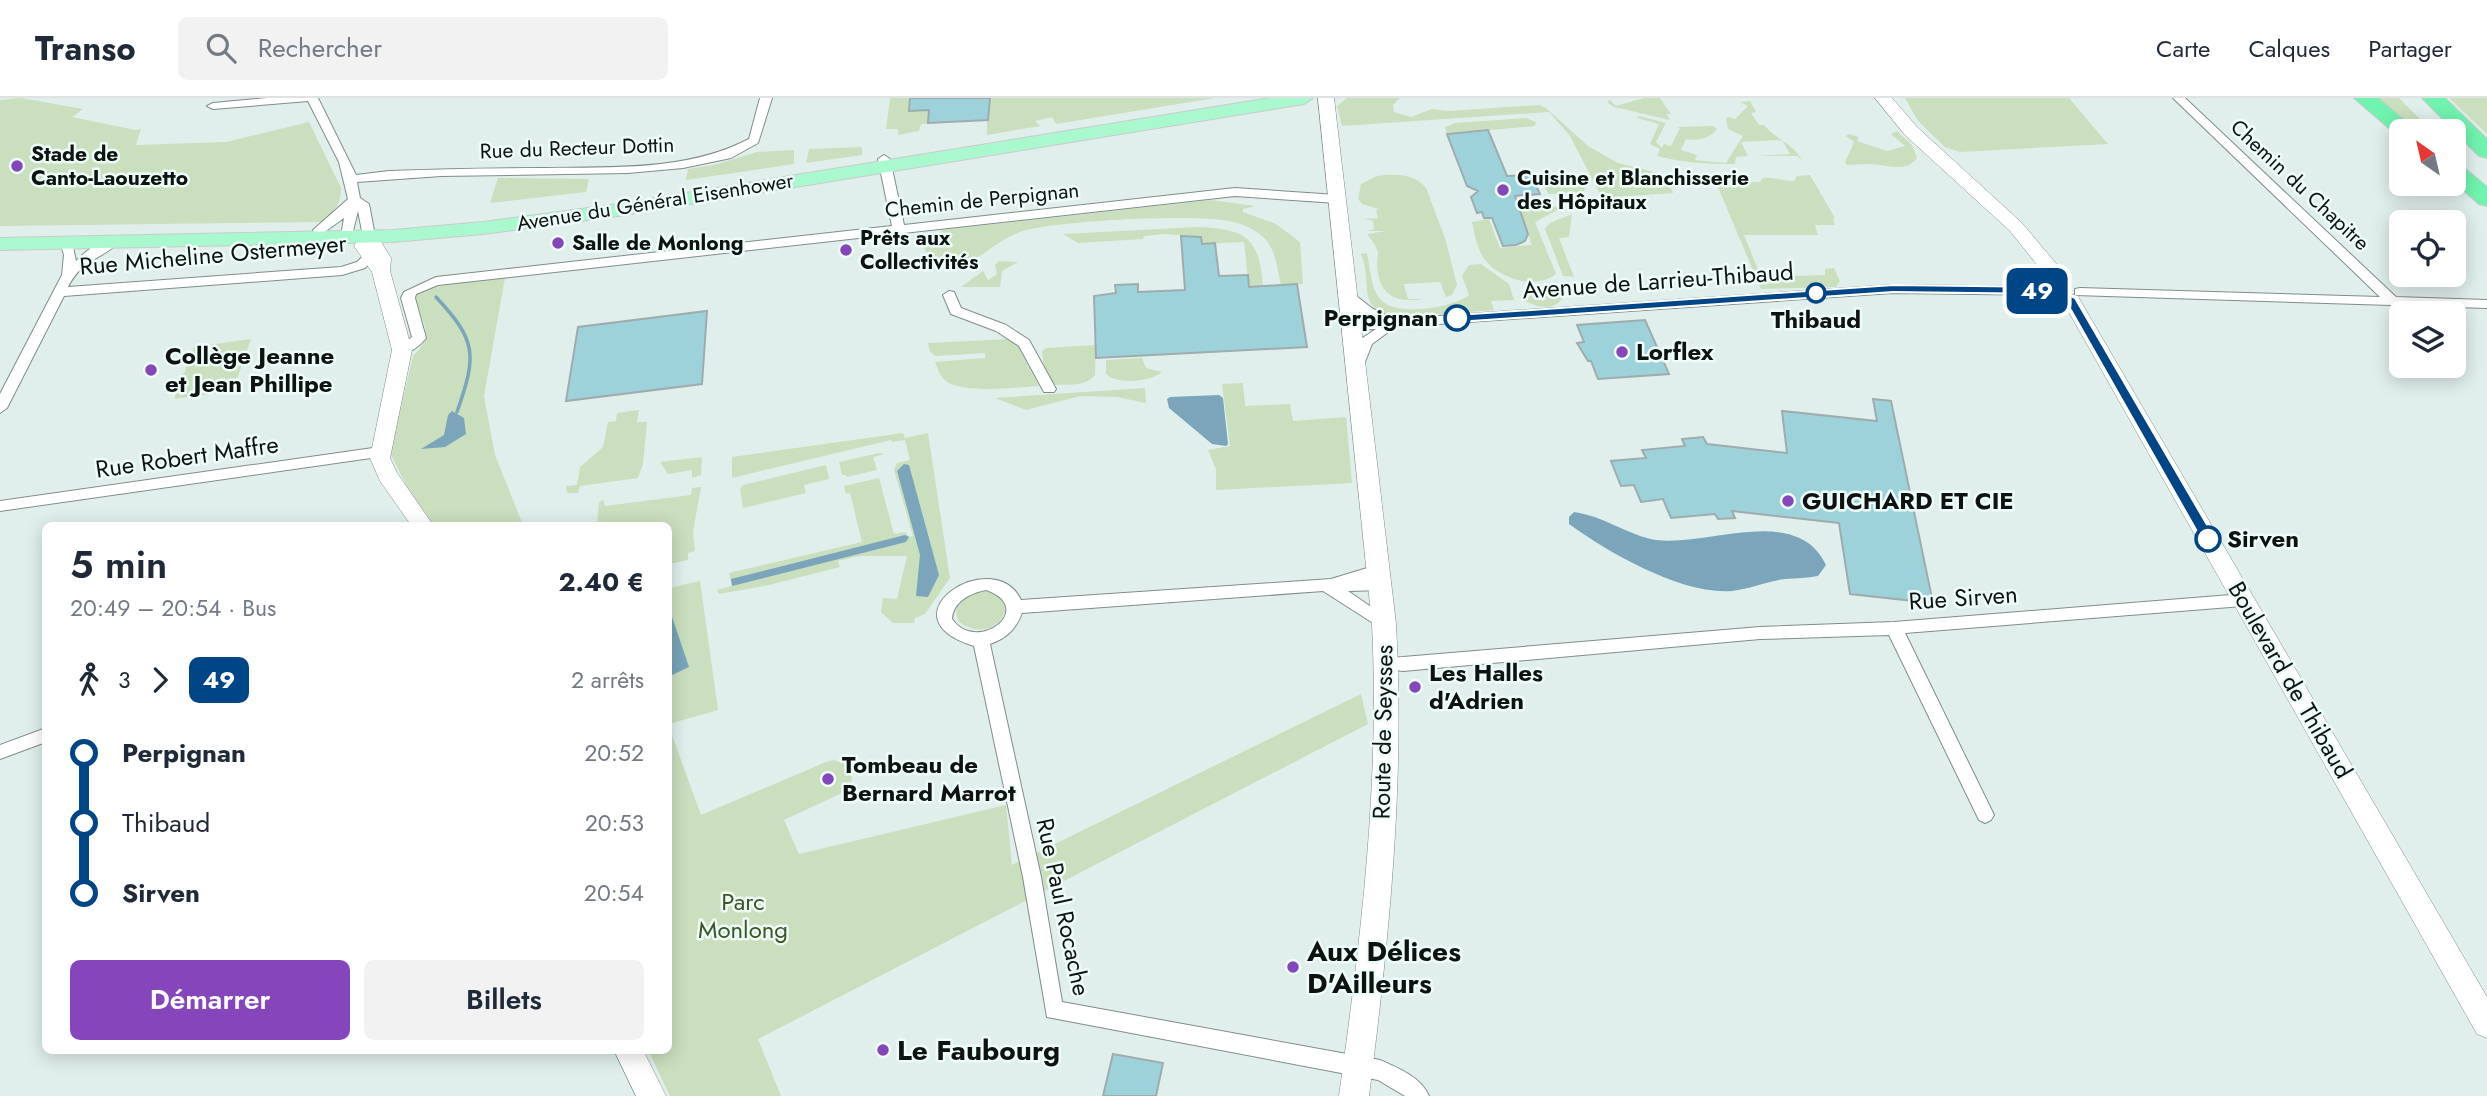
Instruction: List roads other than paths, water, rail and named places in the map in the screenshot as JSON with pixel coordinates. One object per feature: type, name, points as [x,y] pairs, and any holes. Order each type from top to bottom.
[{"type":"highway","points":[[2365,98],[2391,119]]},
{"type":"highway","points":[[2412,98],[2433,119]]},
{"type":"highway","points":[[2433,98],[2469,138],[2487,151]]},
{"type":"highway","points":[[2469,138],[2487,172]]},
{"type":"highway","points":[[2466,181],[2487,199]]},
{"type":"main road","name":"Avenue du Général Eisenhower","points":[[0,244],[346,233],[421,234],[554,220],[968,146],[1272,98]]},
{"type":"main road","name":"Avenue du Général Eisenhower","points":[[369,233],[566,212],[1304,98]]},
{"type":"main road","name":"Route de Seysses","points":[[1326,98],[1350,326]]},
{"type":"main road","name":"Avenue du Général Eisenhower","points":[[0,235],[319,230],[346,233]]},
{"type":"main road","points":[[377,262],[404,241],[421,234]]},
{"type":"street","points":[[213,106],[307,98]]},
{"type":"street","points":[[312,98],[351,179],[355,200],[346,233]]},
{"type":"street","name":"Rue du Recteur Dottin","points":[[351,179],[405,173],[527,172],[667,165],[720,159],[736,154],[754,141],[766,98]]},
{"type":"street","name":"Boulevard de Thibaud","points":[[1883,98],[1899,118],[2000,212],[2066,292],[2487,1024]]},
{"type":"street","name":"Boulevard de Thibaud","points":[[1891,98],[1899,118]]},
{"type":"street","name":"Chemin du Chapitre","points":[[2179,98],[2392,301]]},
{"type":"street","points":[[885,162],[899,229]]},
{"type":"street","name":"Chemin de Perpignan","points":[[401,350],[419,338],[408,298],[410,292],[436,281],[1235,192],[1337,199]]},
{"type":"street","points":[[355,200],[363,204],[369,233],[363,246],[377,262],[401,350],[380,452],[386,473],[420,522]]},
{"type":"street","points":[[319,230],[332,222],[355,200]]},
{"type":"street","points":[[0,408],[68,275],[70,255],[66,242]]},
{"type":"street","points":[[68,275],[89,255],[113,242]]},
{"type":"street","name":"Rue Micheline Ostermeyer","points":[[60,292],[342,271],[377,262]]},
{"type":"street","name":"Avenue de Larrieu-Thibaud","points":[[1350,326],[1881,289],[2389,302]]},
{"type":"street","points":[[949,295],[956,311],[1001,328],[1024,343],[1049,389]]},
{"type":"street","points":[[1346,295],[1375,316],[1393,323]]},
{"type":"street","name":"Avenue de Larrieu-Thibaud","points":[[2466,304],[2487,304]]},
{"type":"street","points":[[1354,369],[1366,342],[1393,323]]},
{"type":"street","name":"Route de Seysses","points":[[1350,326],[1387,663],[1387,769],[1354,1096]]},
{"type":"street","name":"Rue Robert Maffre","points":[[0,506],[380,452]]},
{"type":"street","points":[[1015,607],[1324,586],[1378,578]]},
{"type":"street","points":[[980,584],[998,586],[1014,599],[1012,622],[1004,630],[981,639],[962,638],[947,624],[945,615],[949,601],[957,593],[980,584]]},
{"type":"street","points":[[1324,586],[1359,604],[1384,624]]},
{"type":"street","name":"Rue Sirven","points":[[1985,815],[1894,628],[2243,600]]},
{"type":"street","points":[[1387,663],[1403,664],[1643,643],[1672,649],[1745,642],[1755,639],[1760,633],[1790,634],[1894,628]]},
{"type":"street","name":"Rue Paul Rocache","points":[[981,639],[1032,877],[1054,1010],[1358,1066]]},
{"type":"street","points":[[0,752],[42,736]]},
{"type":"street","points":[[630,1054],[651,1096]]},
{"type":"street","points":[[1358,1066],[1380,1070],[1396,1077],[1419,1096]]},
{"type":"water","points":[[1219,395],[1223,398],[1228,444],[1226,446],[1212,444],[1169,408],[1167,399],[1170,397]]},
{"type":"water","points":[[452,411],[464,418],[466,434],[445,447],[421,449],[444,435],[448,415]]},
{"type":"water","points":[[904,464],[909,465],[939,575],[928,597],[916,596],[920,555],[897,471]]},
{"type":"water","points":[[1574,512],[1656,540],[1677,541],[1750,532],[1795,536],[1813,546],[1826,565],[1818,576],[1779,580],[1739,590],[1712,590],[1691,586],[1647,570],[1585,535],[1569,524],[1569,517]]},
{"type":"water","points":[[905,535],[909,537],[906,542],[732,586],[731,579]]},
{"type":"water","points":[[672,617],[689,667],[672,675]]},
{"type":"waterway","points":[[436,297],[459,326],[469,350],[468,376],[457,412]]},
{"type":"place","name":"Stade de Canto-Laouzetto","points":[[17,166]]},
{"type":"place","name":"Cuisine et Blanchisserie des Hôpitaux","points":[[1503,190]]},
{"type":"place","name":"Salle de Monlong","points":[[558,243]]},
{"type":"place","name":"Prêts aux Collectivités","points":[[846,250]]},
{"type":"place","name":"Thibaud","points":[[1816,293]]},
{"type":"place","name":"Perpignan","points":[[1457,318]]},
{"type":"place","name":"Lorflex","points":[[1622,352]]},
{"type":"place","name":"Collège Jeanne et Jean Phillipe","points":[[151,370]]},
{"type":"place","name":"GUICHARD ET CIE","points":[[1788,501]]},
{"type":"place","name":"Sirven","points":[[2208,539]]},
{"type":"place","name":"Les Halles d'Adrien","points":[[1415,687]]},
{"type":"place","name":"Tombeau de Bernard Marrot","points":[[828,779]]},
{"type":"place","name":"Aux Délices D'Ailleurs","points":[[1293,967]]},
{"type":"place","name":"Le Faubourg","points":[[883,1050]]},
{"type":"park label","name":"Parc Monlong","points":[[743,916]]}]
